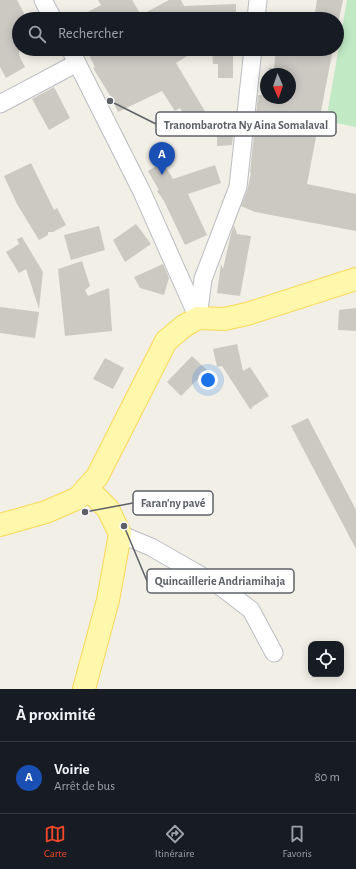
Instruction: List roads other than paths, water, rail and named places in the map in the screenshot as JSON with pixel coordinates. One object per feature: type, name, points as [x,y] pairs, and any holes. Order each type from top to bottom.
[{"type":"main road","points":[[0,525],[46,512],[78,498],[97,477],[166,341],[184,326],[198,318],[224,319],[247,314],[356,279]]},
{"type":"main road","points":[[84,689],[108,600],[120,534],[108,509],[87,488]]},
{"type":"street","points":[[43,0],[49,12]]},
{"type":"street","points":[[257,12],[258,0]]},
{"type":"street","points":[[0,104],[74,56],[145,199],[198,318]]},
{"type":"street","points":[[198,318],[203,279],[238,187],[252,56]]},
{"type":"street","points":[[120,534],[151,547],[221,587],[251,610],[274,652]]},
{"type":"place","name":"Tranombarotra Ny Aina Somalaval","points":[[110,101]]},
{"type":"place","name":"Voirie","points":[[162,175]]},
{"type":"place","name":"Faran'ny pavé","points":[[85,512]]},
{"type":"place","name":"Quincaillerie Andriamihaja","points":[[124,526]]}]
